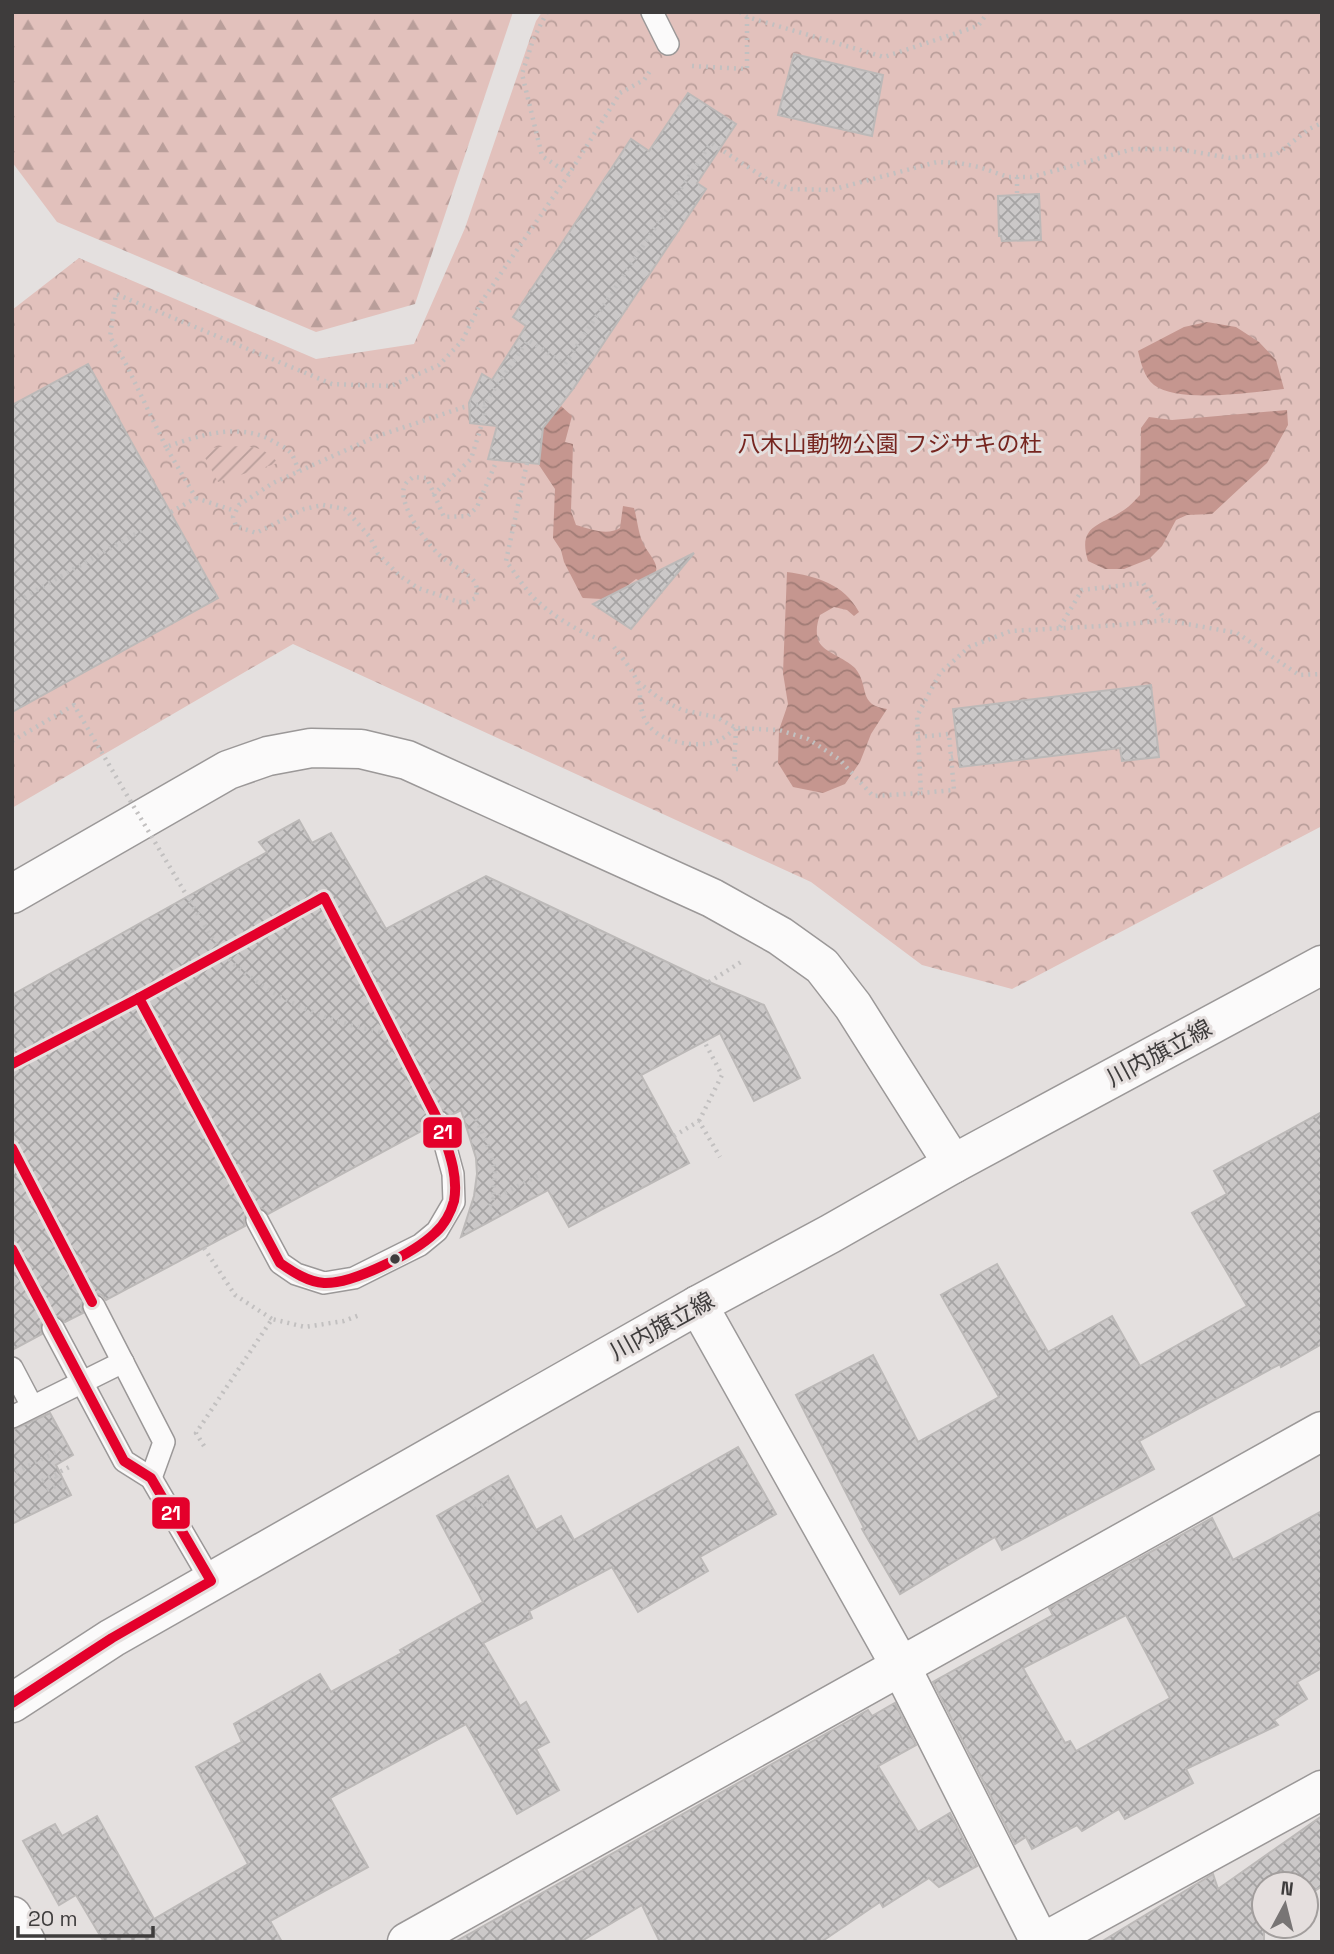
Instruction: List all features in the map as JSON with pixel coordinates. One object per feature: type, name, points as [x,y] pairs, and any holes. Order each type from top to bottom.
[{"type":"street","points":[[12,894],[228,770],[268,756],[311,748],[361,749],[407,760],[712,898],[780,936],[822,966],[853,1006],[953,1164]]},
{"type":"street","name":"川内旗立線","points":[[12,1703],[112,1638],[698,1305],[1322,965]]},
{"type":"street","points":[[698,1305],[901,1667],[1042,1942],[1322,1790]]},
{"type":"street","points":[[407,1942],[1322,1431]]},
{"type":"street","points":[[12,1916],[26,1942]]},
{"type":"lane","points":[[652,12],[668,44]]},
{"type":"lane","points":[[257,1220],[281,1263],[296,1274],[324,1283],[354,1278],[420,1245],[437,1231],[454,1202],[450,1156],[439,1122]]},
{"type":"lane","points":[[94,1306],[164,1442],[151,1478]]},
{"type":"lane","points":[[53,1328],[124,1461],[151,1478],[211,1581]]},
{"type":"lane","points":[[12,1417],[123,1362]]},
{"type":"lane","points":[[12,1368],[33,1406]]},
{"type":"path","points":[[547,12],[522,74],[542,156],[569,174]]},
{"type":"path","points":[[740,12],[747,18],[884,57],[978,26],[988,12]]},
{"type":"path","points":[[235,511],[196,498],[166,447],[110,337],[116,294],[332,384],[391,386],[439,365],[462,341],[482,301],[569,174],[620,93],[644,80],[668,44],[683,66],[747,69],[747,18]]},
{"type":"path","points":[[433,495],[471,459],[484,417],[485,403],[528,340],[565,364],[711,143],[768,180],[791,189],[831,190],[937,162],[979,167],[1008,177],[1031,177],[1133,149],[1178,149],[1230,158],[1277,154],[1308,129],[1322,123]]},
{"type":"path","points":[[1017,177],[1017,195]]},
{"type":"path","points":[[485,403],[464,407],[375,437],[299,471],[273,483],[239,505],[233,517],[236,526],[256,533],[304,509],[323,505],[345,509],[370,537],[378,554],[400,576],[418,588],[459,602],[467,602],[476,598],[477,587],[473,579],[442,558],[421,534],[403,493],[405,485],[413,477],[426,478],[444,517],[468,516],[477,507],[497,460]]},
{"type":"path","points":[[166,447],[197,436],[221,432],[249,432],[269,438],[290,452],[299,471]]},
{"type":"path","points":[[527,463],[506,561],[532,596],[589,636],[604,641]]},
{"type":"path","points":[[171,512],[196,498]]},
{"type":"path","points":[[12,604],[144,529]]},
{"type":"path","points":[[1059,628],[1082,590],[1143,583],[1165,620]]},
{"type":"path","points":[[921,793],[917,716],[940,673],[969,647],[1011,631],[1165,620],[1237,633],[1299,675],[1322,674]]},
{"type":"path","points":[[614,647],[638,682],[660,698],[682,710],[716,717],[736,728],[779,730],[808,739],[839,759],[873,796],[954,790],[949,734],[918,737]]},
{"type":"path","points":[[638,682],[642,713],[648,724],[658,734],[674,743],[707,745],[722,740],[736,728]]},
{"type":"path","points":[[12,741],[74,705],[210,934],[232,962],[271,991],[323,1017],[383,1034],[409,1036]]},
{"type":"path","points":[[736,728],[733,765],[734,769],[738,769]]},
{"type":"path","points":[[951,757],[959,755]]},
{"type":"path","points":[[674,1136],[699,1121],[722,1075],[704,1041]]},
{"type":"path","points":[[475,1115],[495,1170],[493,1199]]},
{"type":"path","points":[[699,1121],[720,1157]]},
{"type":"path","points":[[204,1248],[235,1295],[272,1319]]},
{"type":"path","points":[[16,1472],[64,1448]]},
{"type":"path","points":[[42,1481],[73,1465]]},
{"type":"path","points":[[47,1490],[60,1484],[55,1475]]},
{"type":"path","points":[[468,1513],[497,1497]]},
{"type":"green space","points":[[12,12],[513,12],[415,304],[316,332],[57,222],[12,162]]},
{"type":"green space","name":"八木山動物公園 フジサキの杜","points":[[542,12],[1322,12],[1322,826],[1012,989],[922,965],[811,882],[293,644],[12,808],[12,310],[79,258],[316,359],[414,344],[465,228],[536,21]]},
{"type":"green space","points":[[224,446],[260,449],[278,463],[218,482],[201,450]]},
{"type":"water","points":[[1207,322],[1236,327],[1259,342],[1276,360],[1284,389],[1198,395],[1165,391],[1154,385],[1145,374],[1138,351],[1184,327]]},
{"type":"water","points":[[561,406],[572,416],[565,442],[573,444],[571,511],[576,525],[598,531],[615,530],[620,528],[623,506],[634,508],[642,541],[655,562],[656,572],[646,584],[636,579],[602,599],[582,597],[553,538],[555,489],[539,465],[543,428]]},
{"type":"water","points":[[1287,410],[1288,425],[1267,463],[1212,514],[1187,515],[1176,520],[1162,546],[1149,559],[1124,569],[1105,569],[1088,561],[1085,549],[1088,533],[1126,508],[1140,495],[1141,428],[1149,417],[1172,420]]},
{"type":"water","points":[[787,572],[828,583],[846,594],[853,602],[859,612],[854,616],[847,610],[834,607],[820,615],[818,639],[825,649],[855,668],[871,703],[887,709],[871,734],[860,762],[845,784],[823,793],[793,787],[778,763],[779,730],[788,704],[783,673]]},
{"type":"building","points":[[794,54],[883,75],[872,136],[778,115]]},
{"type":"building","points":[[688,93],[736,124],[697,183],[706,189],[573,389],[543,428],[539,464],[488,459],[497,426],[470,423],[469,403],[482,374],[492,380],[526,326],[513,317],[631,139],[649,151]]},
{"type":"building","points":[[1039,194],[1041,240],[1002,241],[999,236],[998,196]]},
{"type":"building","points":[[88,364],[218,598],[12,712],[12,405]]},
{"type":"building","points":[[694,553],[631,629],[593,604]]},
{"type":"building","points":[[1151,685],[1159,757],[1122,761],[1120,748],[960,767],[953,709]]},
{"type":"building","points":[[299,820],[312,843],[331,833],[386,929],[486,876],[709,982],[764,1005],[800,1078],[754,1101],[720,1033],[641,1075],[689,1163],[569,1227],[548,1190],[461,1237],[474,1196],[476,1158],[461,1110],[450,1116],[443,1110],[435,1110],[429,1113],[427,1128],[268,1214],[258,1207],[251,1208],[244,1220],[245,1226],[106,1300],[95,1293],[87,1295],[81,1305],[83,1313],[65,1322],[53,1315],[47,1316],[40,1328],[42,1334],[12,1350],[12,995],[267,852],[259,842]]},
{"type":"building","points":[[1322,1112],[1322,1344],[1139,1441],[1154,1469],[1002,1550],[995,1537],[900,1594],[862,1529],[864,1528],[796,1395],[873,1355],[918,1442],[999,1397],[941,1295],[997,1264],[1048,1352],[1112,1316],[1140,1366],[1247,1306],[1192,1213],[1227,1194],[1214,1171]]},
{"type":"building","points":[[50,1413],[73,1455],[56,1465],[71,1495],[12,1524],[12,1430]]},
{"type":"building","points":[[738,1447],[776,1514],[700,1557],[708,1571],[638,1612],[612,1567],[529,1611],[532,1618],[483,1643],[520,1706],[526,1702],[549,1742],[536,1749],[559,1790],[517,1814],[466,1724],[330,1798],[368,1867],[270,1921],[282,1942],[104,1942],[76,1895],[59,1905],[23,1841],[55,1824],[62,1836],[97,1816],[154,1919],[248,1864],[196,1767],[242,1742],[234,1724],[320,1674],[331,1692],[402,1653],[400,1650],[483,1602],[437,1516],[508,1476],[536,1530],[561,1516],[574,1540]]},
{"type":"building","points":[[1322,1511],[1322,1668],[1297,1682],[1307,1699],[1274,1720],[1278,1725],[1186,1769],[1193,1783],[1125,1819],[1119,1809],[1082,1831],[1077,1825],[1032,1849],[1026,1837],[1015,1844],[933,1682],[1053,1615],[1049,1608],[1212,1518],[1233,1560]],"holes":[[[1126,1615],[1170,1698],[1076,1751],[1070,1741],[1065,1743],[1023,1668]]]},
{"type":"building","points":[[895,1703],[916,1745],[878,1766],[918,1832],[950,1813],[977,1866],[939,1887],[929,1878],[883,1907],[880,1902],[821,1942],[660,1942],[642,1905],[580,1942],[455,1942],[868,1710],[872,1716]]},
{"type":"building","points":[[1322,1816],[1322,1886],[1320,1887],[1320,1870],[1250,1870],[1250,1940],[1264,1942],[1101,1942],[1213,1874],[1218,1889]]},
{"type":"transit line","name":"21","points":[[324,897],[439,1122],[455,1181],[451,1210],[438,1230],[425,1241],[366,1273],[324,1283],[306,1279],[280,1263],[139,998],[324,897]]},
{"type":"transit line","name":"21","points":[[12,1064],[139,998]]},
{"type":"transit line","name":"21","points":[[12,1148],[92,1302]]},
{"type":"transit line","name":"21","points":[[12,1249],[124,1461],[151,1478],[211,1581],[112,1638],[12,1703]]}]
